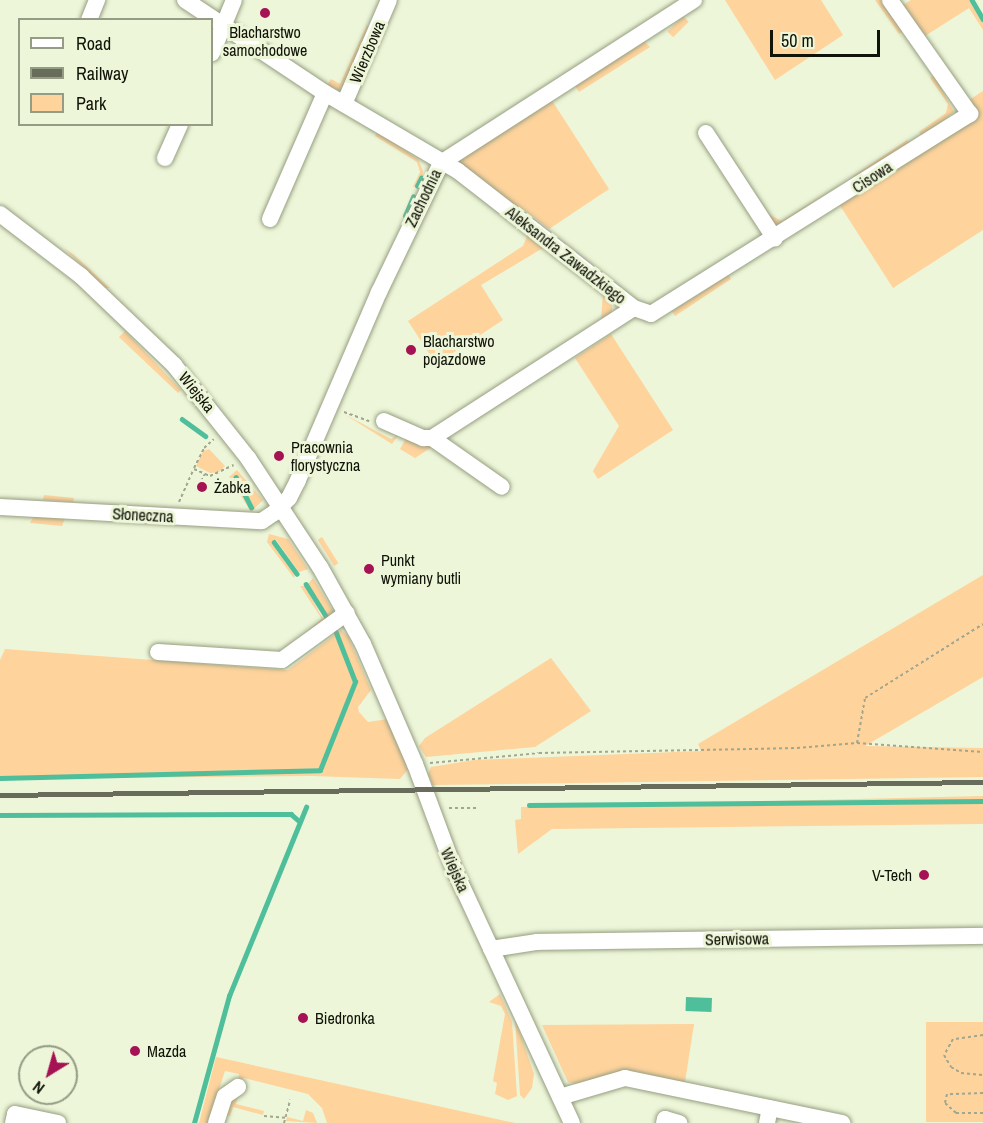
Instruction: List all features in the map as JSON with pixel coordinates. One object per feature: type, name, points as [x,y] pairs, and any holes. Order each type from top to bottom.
[{"type":"street","points":[[89,18],[98,0]]},
{"type":"street","name":"Aleksandra Zawadzkiego","points":[[185,0],[210,18]]},
{"type":"street","points":[[213,51],[234,0]]},
{"type":"street","name":"Wierzbowa","points":[[344,104],[389,0]]},
{"type":"street","name":"Zachodnia","points":[[282,507],[298,480],[379,292],[441,163],[693,0]]},
{"type":"street","name":"Cisowa","points":[[634,308],[651,314],[666,308],[970,114],[890,0]]},
{"type":"street","name":"Aleksandra Zawadzkiego","points":[[213,20],[326,93],[458,171],[634,308],[432,438]]},
{"type":"street","points":[[270,219],[326,93]]},
{"type":"street","points":[[165,158],[179,126]]},
{"type":"street","points":[[706,134],[775,239]]},
{"type":"street","name":"Wiejska","points":[[0,214],[81,276],[159,348],[227,429],[282,507],[347,613],[415,764],[431,808],[491,949],[572,1123]]},
{"type":"street","points":[[384,421],[423,438],[432,438],[502,487]]},
{"type":"street","name":"Słoneczna","points":[[0,507],[262,521],[282,507]]},
{"type":"street","points":[[159,652],[282,660],[347,613]]},
{"type":"street","name":"Serwisowa","points":[[491,949],[537,942],[983,936]]},
{"type":"street","points":[[560,1098],[625,1078],[769,1115],[842,1123]]},
{"type":"street","points":[[216,1123],[225,1096],[238,1087]]},
{"type":"street","points":[[13,1123],[15,1114],[58,1123]]},
{"type":"street","points":[[664,1123],[665,1119],[679,1123]]},
{"type":"path","points":[[341,410],[362,420],[384,421]]},
{"type":"path","points":[[173,516],[204,448],[219,435]]},
{"type":"path","points":[[194,469],[205,474],[219,473],[240,462]]},
{"type":"path","points":[[201,481],[205,474]]},
{"type":"path","points":[[857,743],[865,698],[983,624]]},
{"type":"path","points":[[415,764],[539,753],[797,748],[857,743],[983,752]]},
{"type":"path","points":[[431,808],[477,808]]},
{"type":"path","points":[[983,1035],[953,1039],[944,1055],[951,1067],[961,1073],[983,1075]]},
{"type":"path","points":[[983,1093],[947,1094],[945,1103],[956,1113],[983,1113]]},
{"type":"path","points":[[284,1123],[290,1100]]},
{"type":"path","points":[[264,1116],[285,1118]]},
{"type":"green space","points":[[725,0],[821,0],[843,35],[775,80]]},
{"type":"green space","points":[[875,0],[883,0],[904,31],[899,34]]},
{"type":"green space","points":[[911,0],[969,0],[983,23],[983,30],[969,8],[925,36],[903,5]]},
{"type":"green space","points":[[683,16],[689,22],[673,37],[667,32]]},
{"type":"green space","points":[[367,25],[369,27],[344,89],[335,91],[327,85],[331,79],[340,84]]},
{"type":"green space","points":[[644,41],[650,47],[579,92],[574,84]]},
{"type":"green space","points":[[934,75],[954,112],[922,137],[919,132],[946,113],[948,104],[930,78]]},
{"type":"green space","points":[[983,91],[983,230],[893,288],[839,204],[968,122],[966,102]]},
{"type":"green space","points":[[551,99],[609,189],[549,229],[523,209],[520,211],[462,164],[462,158]]},
{"type":"green space","points":[[377,132],[418,159],[423,171],[422,185],[413,187],[420,172],[417,162],[375,136]]},
{"type":"green space","points":[[907,140],[911,145],[855,180],[853,176]]},
{"type":"green space","points":[[843,182],[777,226],[766,213],[782,221]]},
{"type":"green space","points":[[527,236],[543,248],[481,285],[503,320],[436,364],[408,321],[523,246]]},
{"type":"green space","points":[[65,249],[73,254],[110,288],[105,288]]},
{"type":"green space","points":[[729,275],[731,279],[675,316],[672,311]]},
{"type":"green space","points":[[603,293],[612,300],[612,312],[576,338],[601,319]]},
{"type":"green space","points":[[125,331],[181,390],[178,393],[119,337]]},
{"type":"green space","points":[[611,334],[673,430],[598,479],[593,471],[619,426],[575,358]]},
{"type":"green space","points":[[344,414],[391,439],[399,434],[392,444]]},
{"type":"green space","points":[[407,437],[435,445],[415,458],[400,449]]},
{"type":"green space","points":[[209,449],[225,466],[219,472],[210,473],[196,466],[203,451]]},
{"type":"green space","points":[[237,470],[263,500],[251,512],[229,477]]},
{"type":"green space","points":[[44,495],[74,498],[73,502],[43,500]]},
{"type":"green space","points":[[34,516],[65,518],[62,526],[30,523]]},
{"type":"green space","points":[[269,534],[288,539],[308,569],[299,572],[276,540],[272,543],[295,575],[294,578],[267,542]]},
{"type":"green space","points":[[322,537],[338,563],[334,566],[318,540]]},
{"type":"green space","points":[[983,575],[983,677],[865,746],[983,748],[983,777],[433,785],[428,774],[431,767],[474,760],[701,751],[698,744]]},
{"type":"green space","points":[[313,578],[334,613],[281,653],[322,619],[300,586],[305,586],[323,619],[328,616],[308,584]]},
{"type":"green space","points":[[341,630],[348,636],[371,690],[358,707],[359,712],[368,722],[388,719],[409,768],[400,779],[312,776],[0,779],[0,660],[5,649],[288,670]]},
{"type":"green space","points":[[551,658],[591,711],[535,747],[426,757],[419,746],[425,738]]},
{"type":"green space","points":[[983,796],[983,824],[552,829],[518,854],[515,820],[521,819],[521,807]]},
{"type":"green space","points":[[500,994],[512,1022],[517,1096],[508,1100],[495,1094],[497,1083],[493,1081],[505,1014],[501,1006],[489,1002]]},
{"type":"green space","points":[[515,1019],[534,1074],[532,1088],[524,1099],[520,1095]]},
{"type":"green space","points":[[926,1022],[983,1022],[983,1122],[926,1122]]},
{"type":"green space","points":[[694,1024],[685,1082],[579,1084],[568,1082],[542,1025]]},
{"type":"green space","points":[[216,1057],[515,1123],[327,1123],[322,1108],[308,1094],[244,1078],[237,1082],[239,1074],[225,1071],[208,1123],[199,1123]]},
{"type":"green space","points":[[238,1094],[236,1104],[264,1111],[263,1115],[233,1107],[230,1116],[222,1114],[225,1101]]},
{"type":"green space","points":[[306,1110],[313,1113],[317,1123],[286,1121],[287,1117],[303,1121]]},
{"type":"shaded area","points":[[686,997],[712,998],[711,1012],[686,1011]]},
{"type":"waterway","points":[[972,0],[983,19]]},
{"type":"waterway","points":[[417,186],[421,178]]},
{"type":"waterway","points":[[405,216],[413,197]]},
{"type":"waterway","points":[[182,419],[205,436]]},
{"type":"waterway","points":[[236,477],[251,507]]},
{"type":"waterway","points":[[274,542],[297,574]]},
{"type":"waterway","points":[[306,584],[326,616]]},
{"type":"waterway","points":[[0,778],[320,770],[355,682],[336,633]]},
{"type":"waterway","points":[[529,805],[983,801]]},
{"type":"waterway","points":[[194,1123],[229,996],[306,807]]},
{"type":"waterway","points":[[0,815],[291,814],[299,821]]},
{"type":"railway","points":[[0,795],[983,782]]},
{"type":"place","name":"Blacharstwo samochodowe","points":[[265,13]]},
{"type":"place","name":"Blacharstwo pojazdowe","points":[[411,350]]},
{"type":"place","name":"Pracownia florystyczna","points":[[279,456]]},
{"type":"place","name":"Żabka","points":[[202,487]]},
{"type":"place","name":"Punkt wymiany butli","points":[[369,569]]},
{"type":"place","name":"V-Tech","points":[[924,875]]},
{"type":"place","name":"Biedronka","points":[[303,1018]]},
{"type":"place","name":"Mazda","points":[[135,1051]]}]
